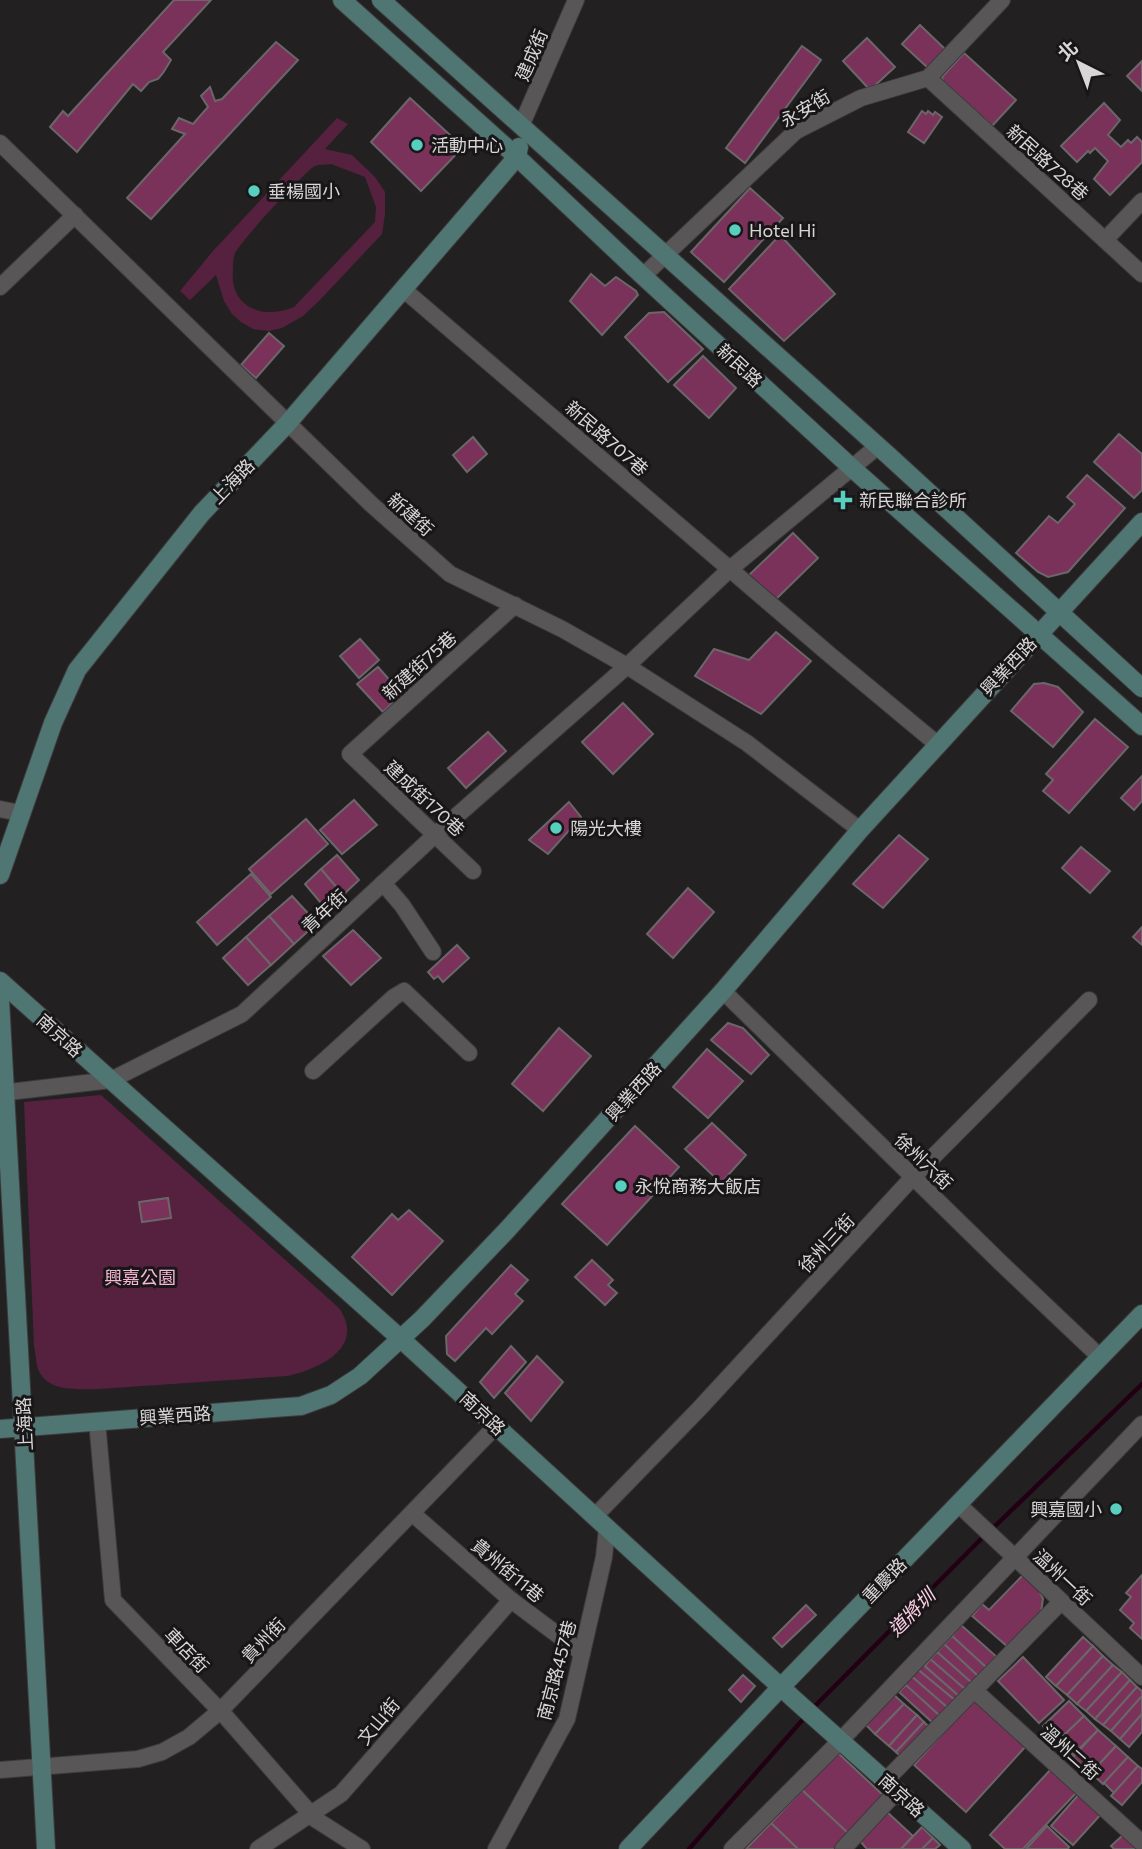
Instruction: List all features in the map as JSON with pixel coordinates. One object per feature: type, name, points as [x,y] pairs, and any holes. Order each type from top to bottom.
[{"type":"street","name":"新民路","points":[[342,0],[517,157],[852,468],[1142,726]]},
{"type":"street","name":"建成街","points":[[521,126],[576,0]]},
{"type":"street","name":"永安街","points":[[643,276],[796,131],[861,98],[928,78],[1002,0]]},
{"type":"street","name":"新民路","points":[[386,2],[1142,688]]},
{"type":"street","points":[[368,24],[386,2]]},
{"type":"street","name":"新民路728巷","points":[[928,78],[1142,274]]},
{"type":"street","points":[[517,157],[521,126]]},
{"type":"street","name":"新建街","points":[[0,143],[287,424],[450,574],[628,666],[747,743],[860,830]]},
{"type":"street","name":"上海路","points":[[0,875],[53,723],[77,670],[202,513],[287,424],[517,157]]},
{"type":"street","points":[[1105,240],[1142,201]]},
{"type":"street","points":[[0,287],[75,215]]},
{"type":"street","name":"新民路707巷","points":[[403,289],[937,744]]},
{"type":"street","points":[[628,666],[730,569],[878,446]]},
{"type":"street","name":"興業西路","points":[[0,1429],[301,1406],[331,1395],[360,1376],[401,1339],[507,1230],[723,991],[937,744],[1142,522]]},
{"type":"street","name":"新建街75巷","points":[[350,754],[514,605]]},
{"type":"street","name":"青年街","points":[[3,1093],[111,1080],[242,1014],[436,834],[628,666]]},
{"type":"street","name":"建成街170巷","points":[[350,754],[473,871]]},
{"type":"street","points":[[0,809],[20,813]]},
{"type":"street","points":[[383,883],[433,952]]},
{"type":"street","name":"南京路","points":[[0,982],[401,1339],[796,1701],[962,1849]]},
{"type":"street","points":[[313,1071],[394,996],[404,991],[469,1053]]},
{"type":"street","name":"徐州六街","points":[[723,991],[1100,1357]]},
{"type":"street","name":"上海路","points":[[0,999],[46,1849]]},
{"type":"street","name":"徐州三街","points":[[601,1522],[699,1409],[913,1177],[1089,1000]]},
{"type":"street","name":"重慶路","points":[[628,1849],[1142,1314]]},
{"type":"street","name":"車店街","points":[[97,1421],[113,1600],[220,1711],[311,1815],[362,1849]]},
{"type":"street","points":[[732,1849],[1008,1553],[1142,1424]]},
{"type":"street","name":"貴州街","points":[[0,1770],[138,1759],[162,1752],[189,1737],[220,1711],[496,1426]]},
{"type":"street","name":"溫州一街","points":[[958,1504],[1142,1677]]},
{"type":"street","name":"貴州街11巷","points":[[413,1514],[511,1600],[582,1653]]},
{"type":"street","name":"南京路457巷","points":[[496,1849],[566,1719],[604,1557],[601,1522]]},
{"type":"street","name":"文山街","points":[[258,1849],[341,1794],[511,1600]]},
{"type":"street","points":[[843,1849],[891,1786],[974,1690],[1061,1602]]},
{"type":"street","name":"溫州二街","points":[[974,1690],[1142,1843]]},
{"type":"green space","points":[[337,118],[348,124],[325,149],[352,155],[375,177],[385,192],[382,234],[319,301],[303,316],[282,328],[269,331],[253,329],[232,314],[224,301],[216,275],[190,300],[180,291],[213,251]],"holes":[[[331,164],[365,177],[376,207],[375,222],[294,307],[282,311],[260,311],[242,302],[233,282],[235,253],[299,180],[315,166]]]},
{"type":"green space","name":"興嘉公園","points":[[101,1095],[339,1308],[346,1322],[347,1334],[336,1354],[313,1368],[287,1376],[99,1389],[64,1388],[43,1377],[38,1369],[34,1347],[24,1102]]},
{"type":"building","points":[[174,0],[211,0],[163,52],[171,60],[158,79],[149,82],[141,91],[133,84],[77,152],[50,127],[63,111],[68,116]]},
{"type":"building","points":[[920,25],[945,49],[928,68],[902,44]]},
{"type":"building","points":[[867,38],[895,67],[870,90],[843,61]]},
{"type":"building","points":[[276,42],[298,60],[151,219],[127,198],[185,134],[172,129],[179,118],[193,124],[208,107],[201,96],[210,87],[215,101],[222,99]]},
{"type":"building","points":[[802,46],[821,60],[745,163],[726,148]]},
{"type":"building","points":[[964,53],[1016,100],[992,126],[943,81],[942,77]]},
{"type":"building","points":[[1142,61],[1142,91],[1127,76]]},
{"type":"building","name":"活動中心","points":[[410,98],[463,147],[421,191],[371,142]]},
{"type":"building","points":[[1104,103],[1120,120],[1108,135],[1121,147],[1128,140],[1131,143],[1137,137],[1142,142],[1142,162],[1110,195],[1094,179],[1108,161],[1095,148],[1077,162],[1061,146]]},
{"type":"building","points":[[801,104],[808,113],[801,120],[793,112]]},
{"type":"building","points":[[922,111],[933,115],[935,112],[942,117],[924,143],[908,132]]},
{"type":"building","points":[[750,188],[783,218],[724,282],[691,252]]},
{"type":"building","points":[[780,235],[835,294],[784,341],[729,289]]},
{"type":"building","points":[[591,274],[605,286],[616,277],[638,295],[602,335],[570,301]]},
{"type":"building","points":[[664,312],[703,349],[668,382],[625,337],[649,313]]},
{"type":"building","points":[[269,333],[284,346],[256,378],[241,365]]},
{"type":"building","points":[[703,356],[736,388],[709,418],[674,385]]},
{"type":"building","points":[[1119,434],[1142,454],[1142,490],[1134,498],[1094,462]]},
{"type":"building","points":[[473,437],[487,454],[467,472],[453,455]]},
{"type":"building","points":[[1087,475],[1125,508],[1068,572],[1048,577],[1016,553],[1049,516],[1058,523],[1075,504],[1067,497]]},
{"type":"building","points":[[793,533],[818,558],[772,603],[747,577]]},
{"type":"building","points":[[776,632],[811,661],[761,714],[695,676],[714,649],[749,660]]},
{"type":"building","points":[[360,639],[379,660],[359,678],[340,656]]},
{"type":"building","points":[[378,667],[402,694],[383,712],[357,684]]},
{"type":"building","points":[[1044,683],[1058,687],[1083,712],[1053,747],[1011,711],[1034,684]]},
{"type":"building","points":[[623,703],[653,734],[613,774],[582,742]]},
{"type":"building","points":[[1095,719],[1128,747],[1069,813],[1043,791],[1053,780],[1046,774]]},
{"type":"building","points":[[488,732],[506,751],[466,788],[448,768]]},
{"type":"building","points":[[1142,776],[1142,801],[1134,810],[1121,798]]},
{"type":"building","points":[[354,800],[377,825],[342,854],[320,830]]},
{"type":"building","name":"陽光大樓","points":[[569,802],[581,817],[548,854],[529,840]]},
{"type":"building","points":[[306,819],[328,844],[271,894],[249,869]]},
{"type":"building","points":[[899,835],[928,859],[883,908],[853,884]]},
{"type":"building","points":[[1081,847],[1110,871],[1090,893],[1062,868]]},
{"type":"building","points":[[337,855],[359,880],[343,895],[321,869]]},
{"type":"building","points":[[321,869],[343,895],[326,909],[305,884]]},
{"type":"building","points":[[251,874],[271,897],[217,945],[197,922]]},
{"type":"building","points":[[688,888],[714,912],[673,958],[647,934]]},
{"type":"building","points":[[292,896],[317,923],[294,944],[269,916]]},
{"type":"building","points":[[269,916],[294,944],[271,965],[246,937]]},
{"type":"building","points":[[1142,927],[1142,945],[1133,937]]},
{"type":"building","points":[[353,930],[381,958],[351,985],[323,956]]},
{"type":"building","points":[[246,937],[271,965],[248,985],[223,958]]},
{"type":"building","points":[[457,945],[469,958],[443,982],[438,976],[434,979],[428,972]]},
{"type":"building","points":[[728,1023],[743,1028],[769,1055],[751,1074],[711,1040]]},
{"type":"building","points":[[559,1028],[591,1056],[543,1111],[512,1084]]},
{"type":"building","points":[[707,1049],[743,1081],[708,1118],[673,1087]]},
{"type":"building","points":[[712,1123],[746,1155],[721,1183],[685,1149]]},
{"type":"building","name":"永悅商務大飯店","points":[[635,1126],[679,1167],[607,1245],[562,1204]]},
{"type":"building","points":[[168,1198],[171,1218],[142,1222],[139,1202]]},
{"type":"building","points":[[409,1210],[443,1241],[392,1295],[352,1257],[392,1214],[398,1220]]},
{"type":"building","points":[[592,1260],[613,1280],[608,1285],[617,1293],[605,1305],[575,1277]]},
{"type":"building","points":[[511,1265],[528,1280],[515,1294],[523,1301],[492,1334],[486,1328],[455,1361],[447,1354],[446,1336]]},
{"type":"building","points":[[511,1346],[526,1362],[494,1398],[480,1382]]},
{"type":"building","points":[[537,1356],[563,1382],[531,1421],[505,1393]]},
{"type":"building","points":[[1023,1575],[1039,1590],[1043,1599],[1041,1612],[1008,1647],[972,1616],[982,1604],[989,1610]]},
{"type":"building","points":[[1142,1575],[1142,1639],[1130,1628],[1134,1623],[1120,1610],[1131,1597],[1126,1593]]},
{"type":"building","points":[[806,1605],[816,1615],[782,1647],[773,1638]]},
{"type":"building","points":[[961,1625],[998,1658],[988,1669],[952,1636]]},
{"type":"building","points":[[952,1636],[988,1669],[979,1677],[944,1644]]},
{"type":"building","points":[[1083,1637],[1093,1646],[1056,1686],[1046,1677]]},
{"type":"building","points":[[944,1644],[979,1677],[972,1683],[937,1652]]},
{"type":"building","points":[[1093,1646],[1103,1656],[1067,1695],[1056,1686]]},
{"type":"building","points":[[937,1652],[972,1683],[966,1690],[930,1659]]},
{"type":"building","points":[[1103,1656],[1113,1665],[1077,1704],[1067,1695]]},
{"type":"building","points":[[1023,1657],[1064,1700],[1039,1723],[998,1681]]},
{"type":"building","points":[[930,1659],[966,1690],[960,1697],[925,1666]]},
{"type":"building","points":[[921,1663],[960,1697],[956,1701],[916,1668]]},
{"type":"building","points":[[1113,1665],[1122,1672],[1086,1711],[1077,1704]]},
{"type":"building","points":[[916,1668],[956,1701],[948,1708],[910,1675]]},
{"type":"building","points":[[1122,1672],[1130,1680],[1095,1719],[1086,1711]]},
{"type":"building","points":[[743,1675],[755,1686],[741,1702],[729,1690]]},
{"type":"building","points":[[910,1675],[948,1708],[940,1716],[903,1683]]},
{"type":"building","points":[[1130,1680],[1137,1687],[1103,1725],[1095,1719]]},
{"type":"building","points":[[906,1685],[940,1716],[933,1723],[899,1692]]},
{"type":"building","points":[[1137,1687],[1142,1691],[1142,1696],[1111,1731],[1103,1725]]},
{"type":"building","points":[[893,1694],[904,1704],[875,1734],[865,1724]]},
{"type":"building","points":[[1142,1696],[1142,1714],[1120,1739],[1111,1731]]},
{"type":"building","points":[[976,1697],[1027,1745],[966,1812],[914,1765]]},
{"type":"building","points":[[1069,1701],[1084,1716],[1058,1741],[1043,1726]]},
{"type":"building","points":[[904,1704],[917,1715],[889,1746],[875,1734]]},
{"type":"building","points":[[1142,1714],[1142,1732],[1129,1747],[1120,1739]]},
{"type":"building","points":[[917,1715],[924,1722],[896,1752],[889,1746]]},
{"type":"building","points":[[1084,1716],[1098,1730],[1073,1755],[1058,1741]]},
{"type":"building","points":[[924,1722],[930,1728],[902,1758],[896,1752]]},
{"type":"building","points":[[1098,1730],[1116,1746],[1091,1773],[1073,1757]]},
{"type":"building","points":[[1116,1746],[1128,1757],[1103,1784],[1091,1773]]},
{"type":"building","points":[[838,1753],[885,1797],[850,1835],[802,1790]]},
{"type":"building","points":[[1128,1757],[1138,1766],[1114,1793],[1104,1783]]},
{"type":"building","points":[[1138,1766],[1142,1769],[1142,1782],[1122,1805],[1111,1796]]},
{"type":"building","points":[[1052,1768],[1077,1792],[1023,1849],[1005,1849],[990,1835]]},
{"type":"building","points":[[802,1790],[850,1835],[836,1849],[798,1849],[771,1823]]},
{"type":"building","points":[[1080,1793],[1102,1813],[1073,1845],[1051,1826]]},
{"type":"building","points":[[886,1811],[913,1836],[901,1849],[867,1849],[859,1840]]},
{"type":"building","points":[[771,1823],[798,1849],[746,1849]]},
{"type":"building","points":[[1047,1826],[1068,1849],[1026,1849]]},
{"type":"building","points":[[922,1827],[933,1838],[922,1849],[901,1849]]},
{"type":"building","points":[[1125,1833],[1142,1849],[1114,1849],[1111,1846]]},
{"type":"building","points":[[933,1838],[940,1845],[935,1849],[922,1849]]},
{"type":"waterway","name":"道將圳","points":[[992,1529],[1142,1384]]},
{"type":"waterway","name":"道將圳","points":[[811,1710],[985,1535]]},
{"type":"waterway","name":"道將圳","points":[[689,1849],[805,1717]]},
{"type":"place","name":"活動中心","points":[[417,145]]},
{"type":"place","name":"垂楊國小","points":[[254,191]]},
{"type":"place","name":"Hotel Hi","points":[[735,230]]},
{"type":"place","name":"新民聯合診所","points":[[843,500]]},
{"type":"place","name":"陽光大樓","points":[[556,828]]},
{"type":"place","name":"永悅商務大飯店","points":[[621,1186]]},
{"type":"place","name":"興嘉國小","points":[[1116,1509]]}]
